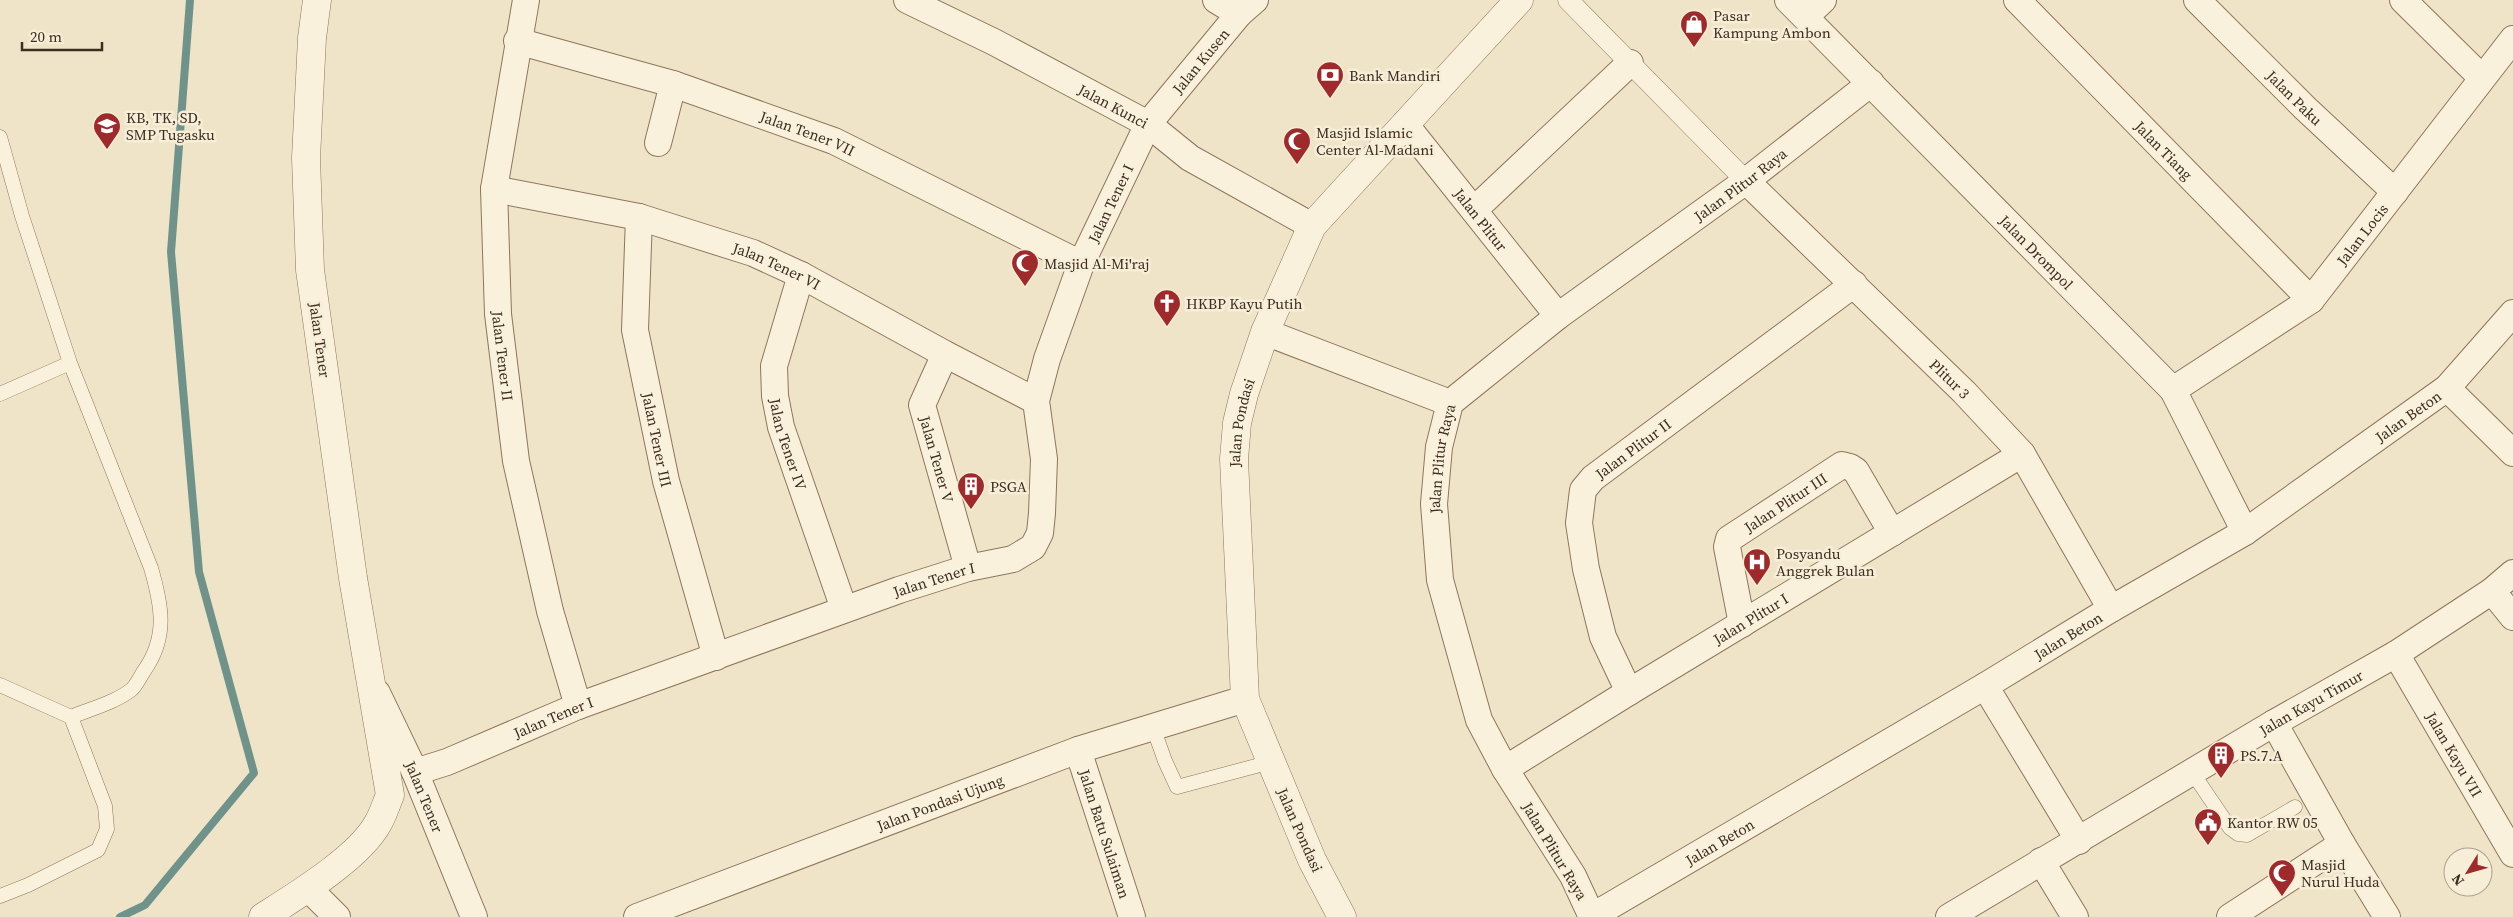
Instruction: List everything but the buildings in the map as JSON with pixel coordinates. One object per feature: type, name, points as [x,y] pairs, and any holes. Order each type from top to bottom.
[{"type":"street","name":"Jalan Tener","points":[[263,917],[308,888],[359,847],[378,824],[390,795],[387,767],[370,678],[310,270],[306,158],[312,38],[317,0]]},
{"type":"street","name":"Jalan Tener II","points":[[526,0],[494,188],[498,314],[516,461],[550,611],[578,706]]},
{"type":"street","name":"Jalan Kunci","points":[[907,0],[994,42],[1148,124],[1190,158],[1312,226]]},
{"type":"street","points":[[1216,0],[1247,7]]},
{"type":"street","name":"Jalan Pondasi","points":[[1342,917],[1312,860],[1245,699],[1234,459],[1237,423],[1265,332],[1312,226],[1519,0]]},
{"type":"street","points":[[1568,0],[1746,181]]},
{"type":"street","name":"Jalan Tiang","points":[[2017,0],[2311,300]]},
{"type":"street","name":"Jalan Paku","points":[[2197,0],[2305,108],[2395,192]]},
{"type":"street","points":[[2403,0],[2482,78]]},
{"type":"street","name":"Jalan Drompol","points":[[1806,5],[1871,83],[2173,390],[2245,532]]},
{"type":"street","name":"Jalan Kusen","points":[[1148,124],[1247,7]]},
{"type":"street","name":"Jalan Locis","points":[[2173,390],[2311,300],[2513,39]]},
{"type":"street","name":"Jalan Tener VII","points":[[518,41],[673,84],[834,141],[1081,264]]},
{"type":"street","points":[[1474,210],[1630,63]]},
{"type":"street","name":"Jalan Plitur Raya","points":[[1592,917],[1573,876],[1506,769],[1479,720],[1440,580],[1434,504],[1439,446],[1450,403],[1558,316],[1746,181],[1871,83]]},
{"type":"street","points":[[658,143],[673,84]]},
{"type":"street","name":"Jalan Tener I","points":[[415,772],[447,762],[578,706],[716,658],[844,609],[968,568],[1013,559],[1025,554],[1034,547],[1040,533],[1044,459],[1036,401],[1047,359],[1081,264],[1148,124]]},
{"type":"street","name":"Jalan Plitur","points":[[1405,124],[1558,316]]},
{"type":"street","name":"Plitur 3","points":[[1746,181],[1964,392],[2022,454],[2111,609]]},
{"type":"street","name":"Jalan Tener VI","points":[[494,188],[639,217],[753,253],[801,275],[945,354],[1036,401]]},
{"type":"street","name":"Jalan Tener III","points":[[639,217],[635,330],[666,481],[716,658]]},
{"type":"street","name":"Jalan Tener IV","points":[[801,275],[774,366],[776,396],[781,427],[844,609]]},
{"type":"street","name":"Jalan Plitur II","points":[[1629,692],[1603,637],[1586,568],[1580,523],[1583,490],[1593,478],[1854,284]]},
{"type":"street","name":"Jalan Beton","points":[[1592,917],[1985,686],[2111,609],[2245,532],[2447,388],[2513,313]]},
{"type":"street","points":[[1265,332],[1450,403]]},
{"type":"street","name":"Jalan Tener V","points":[[945,354],[924,396],[922,405],[968,568]]},
{"type":"street","points":[[2447,388],[2513,453]]},
{"type":"street","name":"Jalan Plitur I","points":[[1506,769],[1629,692],[2022,454]]},
{"type":"street","name":"Jalan Plitur III","points":[[1742,624],[1727,547],[1729,539],[1842,465],[1850,466],[1856,471],[1892,533]]},
{"type":"street","name":"Jalan Kayu Timur","points":[[1949,917],[2041,861],[2080,841],[2274,723],[2396,654],[2492,591],[2513,573]]},
{"type":"street","points":[[2492,591],[2513,617]]},
{"type":"street","name":"Jalan Kayu VII","points":[[2396,654],[2513,854]]},
{"type":"street","name":"Jalan Tener","points":[[370,678],[415,772],[474,917]]},
{"type":"street","points":[[1985,686],[2080,841]]},
{"type":"street","name":"Jalan Pondasi Ujung","points":[[637,917],[668,911],[1078,750],[1245,699]]},
{"type":"street","points":[[2274,723],[2342,844],[2386,917]]},
{"type":"street","name":"Jalan Batu Sulaiman","points":[[1078,750],[1132,917]]},
{"type":"street","points":[[2232,916],[2342,844]]},
{"type":"street","points":[[2041,861],[2075,917]]},
{"type":"street","points":[[308,888],[337,917]]},
{"type":"lane","points":[[0,137],[22,216],[70,363],[151,568],[160,599],[161,629],[152,659],[132,689],[112,701],[71,717]]},
{"type":"lane","points":[[0,394],[70,363]]},
{"type":"lane","points":[[0,685],[71,717],[105,806],[107,830],[98,850],[28,885],[0,896]]},
{"type":"lane","points":[[1153,727],[1177,787],[1256,766],[1270,760]]},
{"type":"lane","points":[[2192,772],[2230,828],[2238,834],[2247,835],[2295,807]]},
{"type":"waterway","points":[[120,917],[145,905],[254,773],[199,572],[171,252],[190,0]]},
{"type":"place","name":"Pasar Kampung Ambon","points":[[1694,48]]},
{"type":"place","name":"Bank Mandiri","points":[[1330,99]]},
{"type":"place","name":"KB, TK, SD, SMP Tugasku","points":[[107,150]]},
{"type":"place","name":"Masjid Islamic Center Al-Madani","points":[[1297,165]]},
{"type":"place","name":"Masjid Al-Mi'raj","points":[[1025,287]]},
{"type":"place","name":"HKBP Kayu Putih","points":[[1167,327]]},
{"type":"place","name":"PSGA","points":[[971,510]]},
{"type":"place","name":"Posyandu Anggrek Bulan","points":[[1757,586]]},
{"type":"place","name":"PS.7.A","points":[[2221,779]]},
{"type":"place","name":"Kantor RW 05","points":[[2208,846]]},
{"type":"place","name":"Masjid Nurul Huda","points":[[2282,897]]}]
